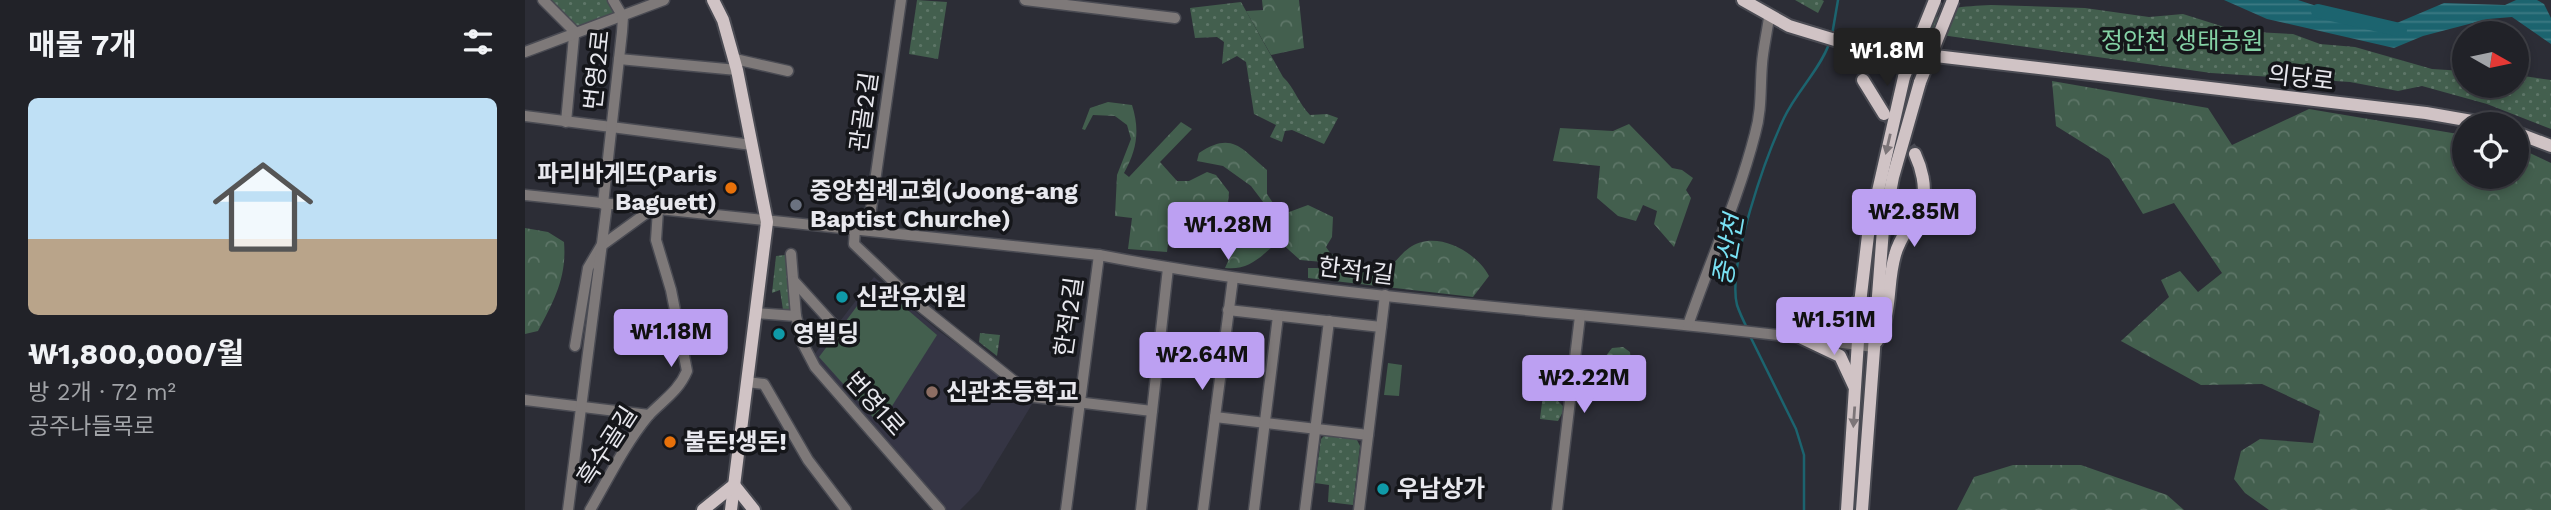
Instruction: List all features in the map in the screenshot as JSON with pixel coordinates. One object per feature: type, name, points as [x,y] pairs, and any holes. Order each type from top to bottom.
[{"type":"main road","points":[[713,0],[723,20],[736,64],[767,222],[731,510]]},
{"type":"main road","points":[[1743,0],[1769,17]]},
{"type":"main road","points":[[1847,510],[1861,295],[1868,235],[1904,77],[1935,0]]},
{"type":"main road","points":[[1862,510],[1883,229],[1893,177],[1920,82],[1953,0]]},
{"type":"main road","name":"의당로","points":[[1769,17],[1817,37],[1858,47],[2452,118]]},
{"type":"main road","points":[[1863,80],[1884,114]]},
{"type":"main road","points":[[2529,138],[2551,146]]},
{"type":"main road","points":[[1874,347],[1888,318],[1891,272],[1899,241],[1923,201],[1922,175],[1915,154]]},
{"type":"main road","points":[[1798,337],[1841,329],[1849,322],[1861,295]]},
{"type":"main road","points":[[1798,337],[1840,356],[1856,393]]},
{"type":"main road","points":[[703,510],[734,485]]},
{"type":"main road","points":[[734,485],[754,510]]},
{"type":"street","name":"번영2로","points":[[543,0],[573,30],[566,122]]},
{"type":"street","name":"번영2로","points":[[568,510],[601,246],[619,59],[622,17],[613,0]]},
{"type":"street","points":[[622,17],[664,0]]},
{"type":"street","name":"관골2길","points":[[868,230],[901,0]]},
{"type":"street","points":[[1024,0],[1174,18]]},
{"type":"street","name":"번영2로","points":[[525,52],[622,17]]},
{"type":"street","points":[[1688,325],[1706,274],[1719,247],[1756,133],[1769,17]]},
{"type":"street","points":[[619,59],[736,64],[788,71]]},
{"type":"street","name":"번영2로","points":[[525,116],[612,127]]},
{"type":"street","points":[[612,127],[752,145]]},
{"type":"street","name":"한적1길","points":[[525,195],[1098,255],[1233,278],[1492,309],[1688,325],[1874,347]]},
{"type":"street","points":[[575,346],[588,268],[601,246],[655,209]]},
{"type":"street","name":"흑수골길","points":[[590,510],[649,415],[670,399],[687,371],[671,290],[656,240],[655,209]]},
{"type":"street","points":[[855,229],[854,244],[915,302],[1034,397],[1152,411]]},
{"type":"street","name":"번영1로","points":[[791,254],[796,312],[803,344],[815,367],[940,510]]},
{"type":"street","name":"한적2길","points":[[1066,510],[1098,255]]},
{"type":"street","points":[[1141,510],[1168,268]]},
{"type":"street","points":[[1203,510],[1233,278]]},
{"type":"street","points":[[794,281],[833,324]]},
{"type":"street","points":[[1359,510],[1385,295]]},
{"type":"street","points":[[755,313],[796,312],[814,303]]},
{"type":"street","points":[[1228,310],[1381,327]]},
{"type":"street","points":[[1254,510],[1278,316]]},
{"type":"street","points":[[1557,510],[1580,316]]},
{"type":"street","points":[[1305,510],[1329,321]]},
{"type":"street","points":[[747,382],[764,384],[808,460],[846,510]]},
{"type":"street","points":[[525,400],[649,415]]},
{"type":"street","points":[[1215,417],[1368,435]]},
{"type":"shaded area","name":"신관초등학교","points":[[874,277],[939,331],[1034,401],[979,491],[960,510],[945,510],[834,383],[814,355]]},
{"type":"green space","points":[[552,0],[613,0],[623,17],[574,36],[547,4]]},
{"type":"green space","points":[[917,0],[947,2],[938,59],[909,54]]},
{"type":"green space","points":[[1262,0],[1299,0],[1304,48],[1271,55],[1246,11],[1263,10]]},
{"type":"green space","points":[[1795,0],[1822,0],[1824,1],[1818,13]]},
{"type":"green space","points":[[1241,2],[1283,77],[1310,115],[1327,114],[1338,118],[1324,144],[1292,130],[1285,131],[1282,142],[1270,137],[1276,125],[1254,114],[1246,62],[1237,56],[1222,64],[1224,42],[1217,37],[1195,38],[1190,8]]},
{"type":"green space","name":"정안천 생태공원","points":[[1991,5],[2085,8],[2149,17],[2183,14],[2237,31],[2293,34],[2320,44],[2355,47],[2432,69],[2452,70],[2452,94],[2422,86],[2398,91],[2350,82],[2211,73],[1927,33],[1937,17],[1962,7]]},
{"type":"green space","name":"정안천 생태공원","points":[[2529,77],[2551,80],[2551,129],[2529,120],[2529,112],[2507,112],[2465,98],[2529,98]]},
{"type":"green space","points":[[2052,81],[2208,108],[2232,145],[2309,109],[2452,133],[2452,189],[2529,189],[2529,153],[2551,163],[2551,510],[2269,510],[2245,493],[2234,479],[2241,451],[2260,439],[2313,443],[2320,411],[2262,384],[2201,385],[2121,341],[2169,297],[2161,280],[2180,271],[2198,292],[2222,273],[2174,203],[2143,214],[2109,159],[2056,126]]},
{"type":"green space","points":[[1108,102],[1132,105],[1136,123],[1134,148],[1124,173],[1129,177],[1181,122],[1192,129],[1160,162],[1177,181],[1189,181],[1207,172],[1216,175],[1229,192],[1228,203],[1273,224],[1276,219],[1251,186],[1223,166],[1197,161],[1199,153],[1210,147],[1220,143],[1236,145],[1267,170],[1267,194],[1281,215],[1308,205],[1333,217],[1332,237],[1326,247],[1331,254],[1383,270],[1419,243],[1442,242],[1475,258],[1489,276],[1473,297],[1308,278],[1308,268],[1323,268],[1323,262],[1300,260],[1279,241],[1249,264],[1225,268],[1231,249],[1227,234],[1216,223],[1198,215],[1186,233],[1168,244],[1167,252],[1128,249],[1132,218],[1115,216],[1117,175],[1131,139],[1127,125],[1115,116],[1093,115],[1085,130],[1082,129],[1090,108]]},
{"type":"green space","points":[[1629,124],[1672,168],[1682,170],[1693,178],[1686,190],[1691,198],[1674,247],[1654,224],[1657,211],[1643,205],[1636,221],[1618,216],[1597,198],[1600,166],[1553,161],[1560,128],[1613,131]]},
{"type":"green space","points":[[525,228],[548,232],[564,242],[564,255],[561,278],[549,309],[538,331],[525,334]]},
{"type":"green space","points":[[785,255],[792,309],[783,310],[780,290],[772,293],[776,256]]},
{"type":"green space","points":[[875,282],[937,335],[880,425],[819,357]]},
{"type":"green space","points":[[980,333],[1000,335],[997,356],[979,342]]},
{"type":"green space","points":[[1623,347],[1630,352],[1633,381],[1601,380],[1605,357],[1612,348]]},
{"type":"green space","points":[[1388,363],[1402,365],[1399,396],[1384,395]]},
{"type":"green space","points":[[1544,386],[1560,388],[1558,401],[1565,408],[1558,421],[1540,419]]},
{"type":"green space","points":[[1325,435],[1356,438],[1360,446],[1353,505],[1328,502],[1329,485],[1315,483],[1321,439]]},
{"type":"green space","points":[[2013,465],[2081,465],[2167,495],[2184,510],[1957,510],[1974,477]]},
{"type":"water","points":[[2224,0],[2298,0],[2385,28],[2444,3],[2505,5],[2516,0],[2537,0],[2544,4],[2551,18],[2551,44],[2529,29],[2529,21],[2518,21],[2512,17],[2452,21],[2452,28],[2394,48],[2267,19]]},
{"type":"waterway","name":"중산천","points":[[1832,35],[1838,0]]},
{"type":"waterway","points":[[2318,11],[2400,30]]},
{"type":"waterway","name":"중산천","points":[[1748,330],[1737,305],[1735,287],[1750,211],[1784,118],[1829,44]]},
{"type":"waterway","name":"중산천","points":[[1750,336],[1796,429],[1804,455],[1804,510]]},
{"type":"tunnel","points":[[1888,118],[1915,154]]},
{"type":"place","name":"파리바게뜨(Paris Baguett)","points":[[731,188]]},
{"type":"place","name":"중앙침례교회(Joong-ang Baptist Churche)","points":[[796,205]]},
{"type":"place","name":"신관유치원","points":[[842,297]]},
{"type":"place","name":"영빌딩","points":[[779,334]]},
{"type":"place","name":"신관초등학교","points":[[932,392]]},
{"type":"place","name":"불돈!생돈!","points":[[670,442]]},
{"type":"place","name":"우남상가","points":[[1383,489]]}]
